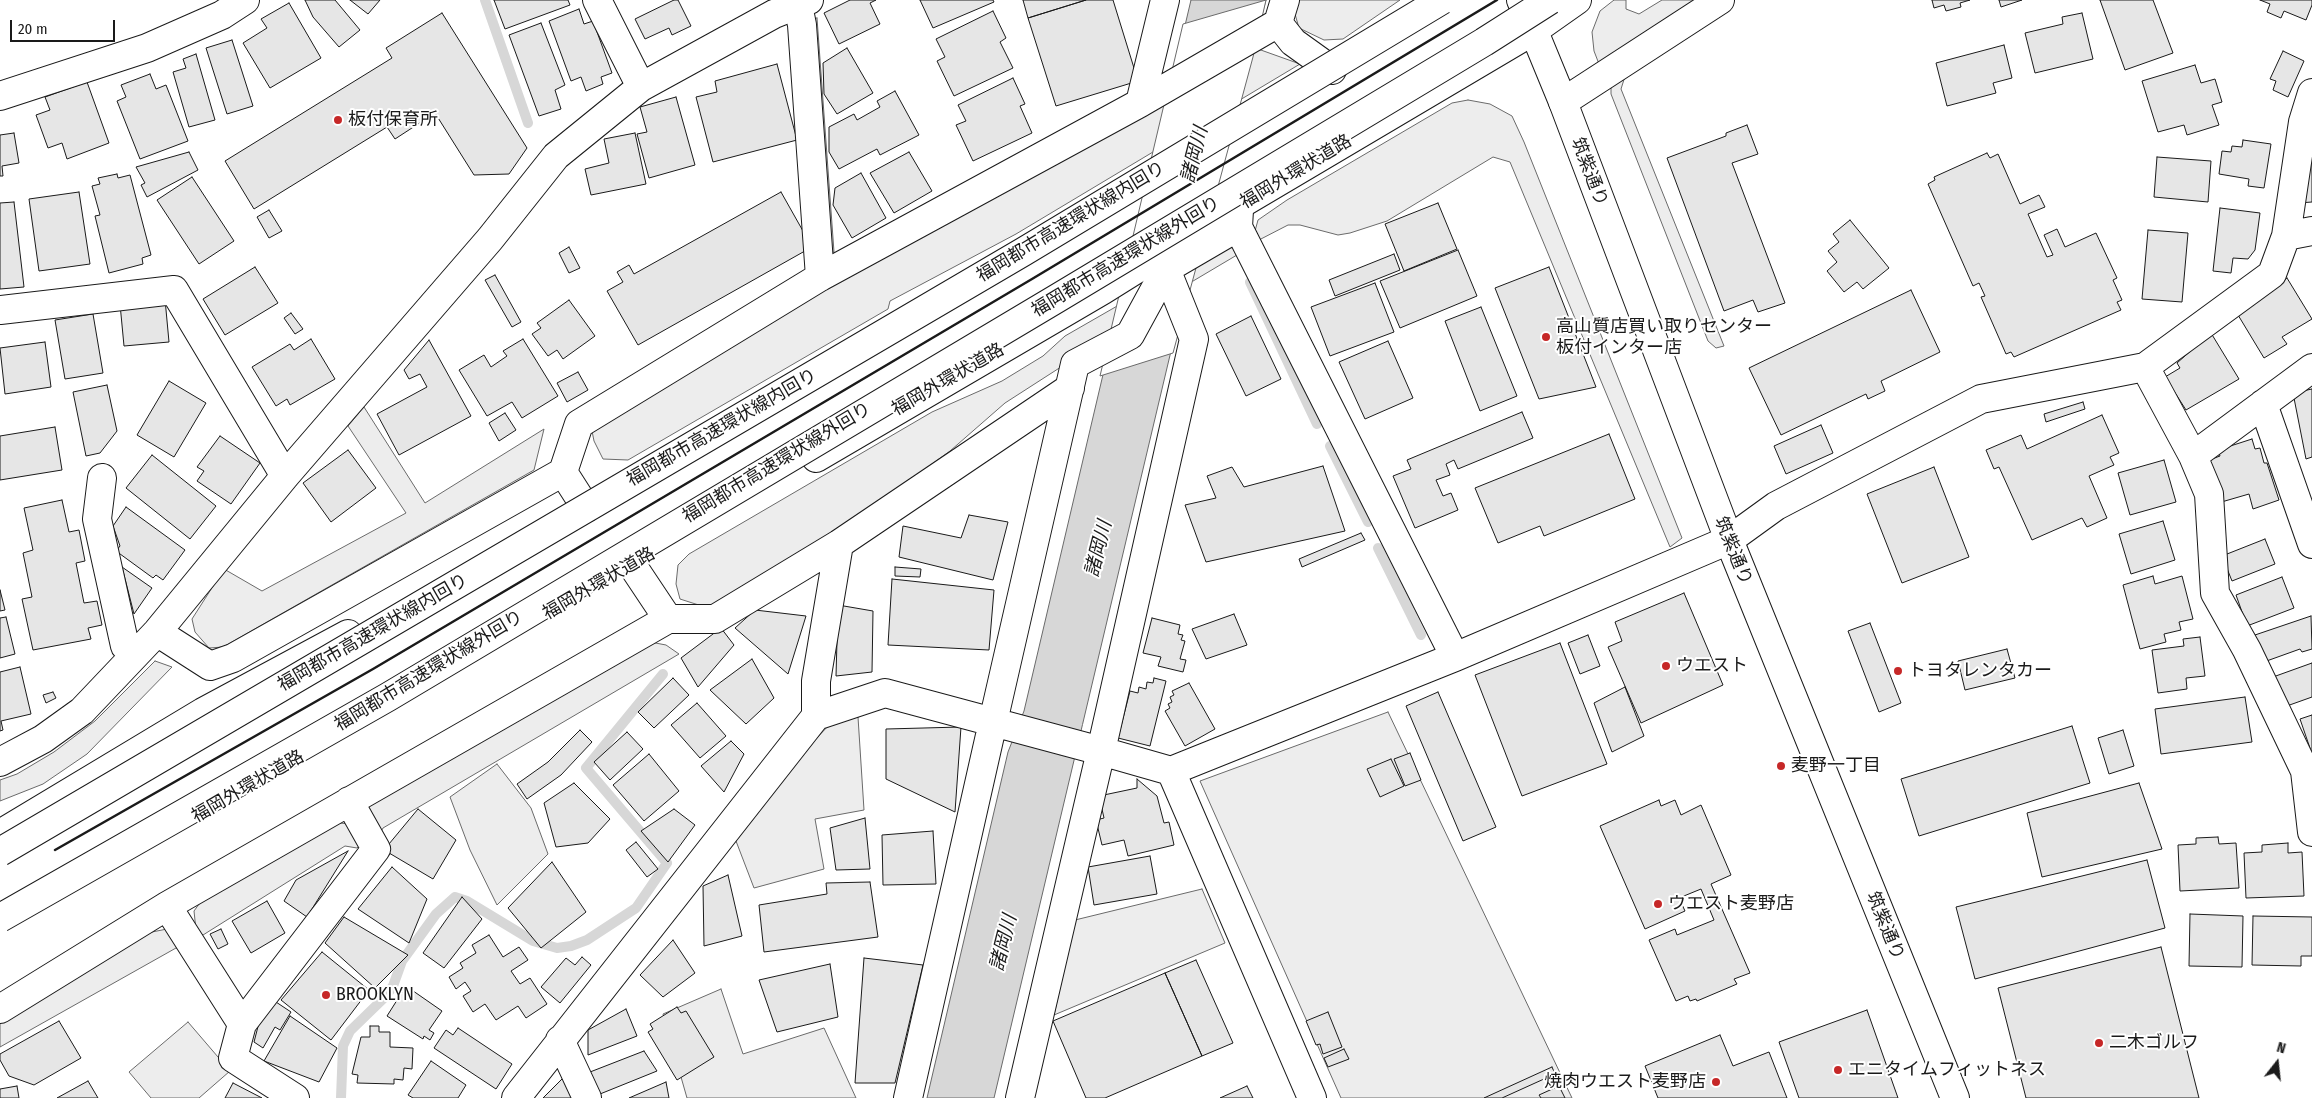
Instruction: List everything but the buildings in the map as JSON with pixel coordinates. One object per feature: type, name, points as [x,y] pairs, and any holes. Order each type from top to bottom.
[{"type":"main road","points":[[0,96],[147,48],[222,16],[245,0]]},
{"type":"main road","points":[[598,0],[640,87]]},
{"type":"main road","points":[[1140,103],[1164,0]]},
{"type":"main road","points":[[0,834],[203,712],[586,508],[871,342],[1079,214],[1332,70],[1435,0]]},
{"type":"main road","name":"福岡都市高速環状線内回り","points":[[0,852],[1023,252],[1442,0]]},
{"type":"main road","name":"筑紫通り","points":[[1521,0],[1563,102],[1728,540],[1955,1098]]},
{"type":"main road","name":"福岡都市高速環状線外回り","points":[[0,918],[388,696],[719,497],[1064,294],[1476,47],[1550,0]]},
{"type":"main road","name":"福岡外環状道路","points":[[0,928],[259,782],[1103,290],[1238,216],[1533,31],[1577,0]]},
{"type":"main road","points":[[1563,102],[1720,0]]},
{"type":"main road","points":[[0,762],[43,739],[82,711],[157,632],[285,476],[490,239],[556,156],[640,87],[774,14],[801,2],[820,277]]},
{"type":"main road","points":[[157,632],[210,666],[233,658],[563,472],[580,424],[820,277],[1140,103],[1281,11],[1293,42],[1332,70]]},
{"type":"main road","points":[[516,1098],[816,716],[885,693],[1171,770],[1455,657],[1728,540],[1776,506],[1981,399],[2145,367],[2272,274],[2286,236],[2303,122],[2312,93]]},
{"type":"main road","points":[[908,1098],[1075,364],[1130,335],[1166,269],[1238,216],[1455,657]]},
{"type":"main road","points":[[2286,236],[2312,231]]},
{"type":"main road","points":[[1020,1098],[1194,339],[1166,269]]},
{"type":"main road","points":[[0,310],[174,290],[285,476]]},
{"type":"main road","points":[[2145,367],[2193,456],[2209,494],[2215,593],[2247,650],[2305,771],[2312,832]]},
{"type":"main road","points":[[2193,456],[2312,368]]},
{"type":"main road","points":[[0,1009],[167,906],[668,619],[715,619],[839,544],[1070,388]]},
{"type":"main road","points":[[2263,404],[2312,544]]},
{"type":"main road","points":[[563,472],[586,508]]},
{"type":"main road","points":[[102,478],[97,519],[125,646],[135,655]]},
{"type":"main road","points":[[816,716],[816,681],[839,544]]},
{"type":"main road","points":[[632,565],[668,619]]},
{"type":"main road","points":[[1171,770],[1312,1098]]},
{"type":"main road","points":[[295,1098],[234,1058],[242,1024],[376,849],[350,801]]},
{"type":"main road","points":[[167,906],[242,1024]]},
{"type":"main road","points":[[560,1040],[587,1098]]},
{"type":"shaded area","points":[[1299,0],[1400,0],[1343,39],[1324,40],[1299,28],[1295,14]]},
{"type":"shaded area","points":[[1614,0],[1626,0],[1626,9],[1639,14],[1662,0],[1701,0],[1599,64],[1594,51],[1592,32],[1600,11]]},
{"type":"shaded area","points":[[1258,49],[1300,64],[1016,234],[890,301],[888,309],[628,460],[603,459],[594,441],[592,431],[908,238]]},
{"type":"shaded area","points":[[1627,70],[1621,89],[1724,346],[1716,348],[1708,341],[1611,94],[1611,87]]},
{"type":"shaded area","points":[[1468,100],[1490,104],[1512,116],[1524,142],[1682,538],[1670,547],[1510,162],[1493,157],[1387,221],[1350,233],[1338,235],[1300,225],[1288,225],[1257,241],[1255,231],[1258,220],[1287,200],[1452,103]]},
{"type":"shaded area","points":[[1226,240],[1242,252],[1183,287],[1187,263]]},
{"type":"shaded area","points":[[1152,286],[1136,312],[1078,356],[1005,403],[950,451],[868,510],[765,578],[708,608],[680,599],[676,584],[678,565],[689,554],[932,412],[1002,381],[1043,356],[1065,336]]},
{"type":"shaded area","points":[[364,407],[425,503],[544,429],[534,470],[223,647],[209,648],[195,632],[192,619],[224,569],[262,591],[406,513],[348,426]]},
{"type":"shaded area","points":[[645,641],[666,645],[679,654],[383,828],[378,837],[368,807],[377,797]]},
{"type":"shaded area","points":[[155,661],[172,667],[87,754],[43,784],[0,801],[0,780],[17,774],[54,752],[95,721]]},
{"type":"shaded area","points":[[1388,712],[1572,1098],[1341,1098],[1200,781]]},
{"type":"shaded area","points":[[858,717],[864,810],[815,819],[824,869],[754,888],[731,828],[831,723]]},
{"type":"shaded area","points":[[497,764],[531,808],[548,854],[497,905],[470,850],[450,797]]},
{"type":"shaded area","points":[[340,823],[349,824],[361,844],[357,848],[345,846],[203,935],[196,930],[194,911],[202,900]]},
{"type":"shaded area","points":[[1202,889],[1225,943],[1054,1015],[1075,920]]},
{"type":"shaded area","points":[[167,929],[188,951],[176,948],[0,1047],[0,1023],[147,933]]},
{"type":"shaded area","points":[[721,989],[743,1054],[824,1028],[856,1098],[687,1098],[663,1014]]},
{"type":"shaded area","points":[[188,1022],[230,1071],[199,1098],[151,1098],[129,1072]]},
{"type":"water","name":"諸岡川","points":[[1191,0],[1266,0],[1171,351],[994,1098],[927,1098],[1008,752],[1024,711]]},
{"type":"water","points":[[817,18],[834,252],[826,252],[810,19]]},
{"type":"pier","points":[[1266,0],[1253,57],[1173,353],[1100,376],[1183,24]]},
{"type":"waterway","points":[[485,0],[528,123]]},
{"type":"waterway","points":[[1250,282],[1317,424]]},
{"type":"waterway","points":[[1330,446],[1368,522]]},
{"type":"waterway","points":[[1378,548],[1421,635]]},
{"type":"waterway","points":[[341,1098],[343,1046],[350,1031],[385,997],[393,986],[402,961],[436,914],[455,897],[467,901],[533,941],[557,948],[571,946],[587,940],[636,908],[667,863],[586,768],[663,674]]},
{"type":"wall","points":[[55,850],[373,669],[1032,279],[1497,0]]},
{"type":"place","name":"板付保育所","points":[[338,120]]},
{"type":"place","name":"高山質店買い取りセンター 板付インター店","points":[[1546,337]]},
{"type":"place","name":"ウエスト","points":[[1666,666]]},
{"type":"place","name":"トヨタレンタカー","points":[[1898,671]]},
{"type":"place","name":"麦野一丁目","points":[[1781,766]]},
{"type":"place","name":"ウエスト麦野店","points":[[1658,904]]},
{"type":"place","name":"BROOKLYN","points":[[326,995]]},
{"type":"place","name":"二木ゴルフ","points":[[2099,1043]]},
{"type":"place","name":"エニタイムフィットネス","points":[[1838,1070]]},
{"type":"place","name":"焼肉ウエスト麦野店","points":[[1716,1082]]}]
